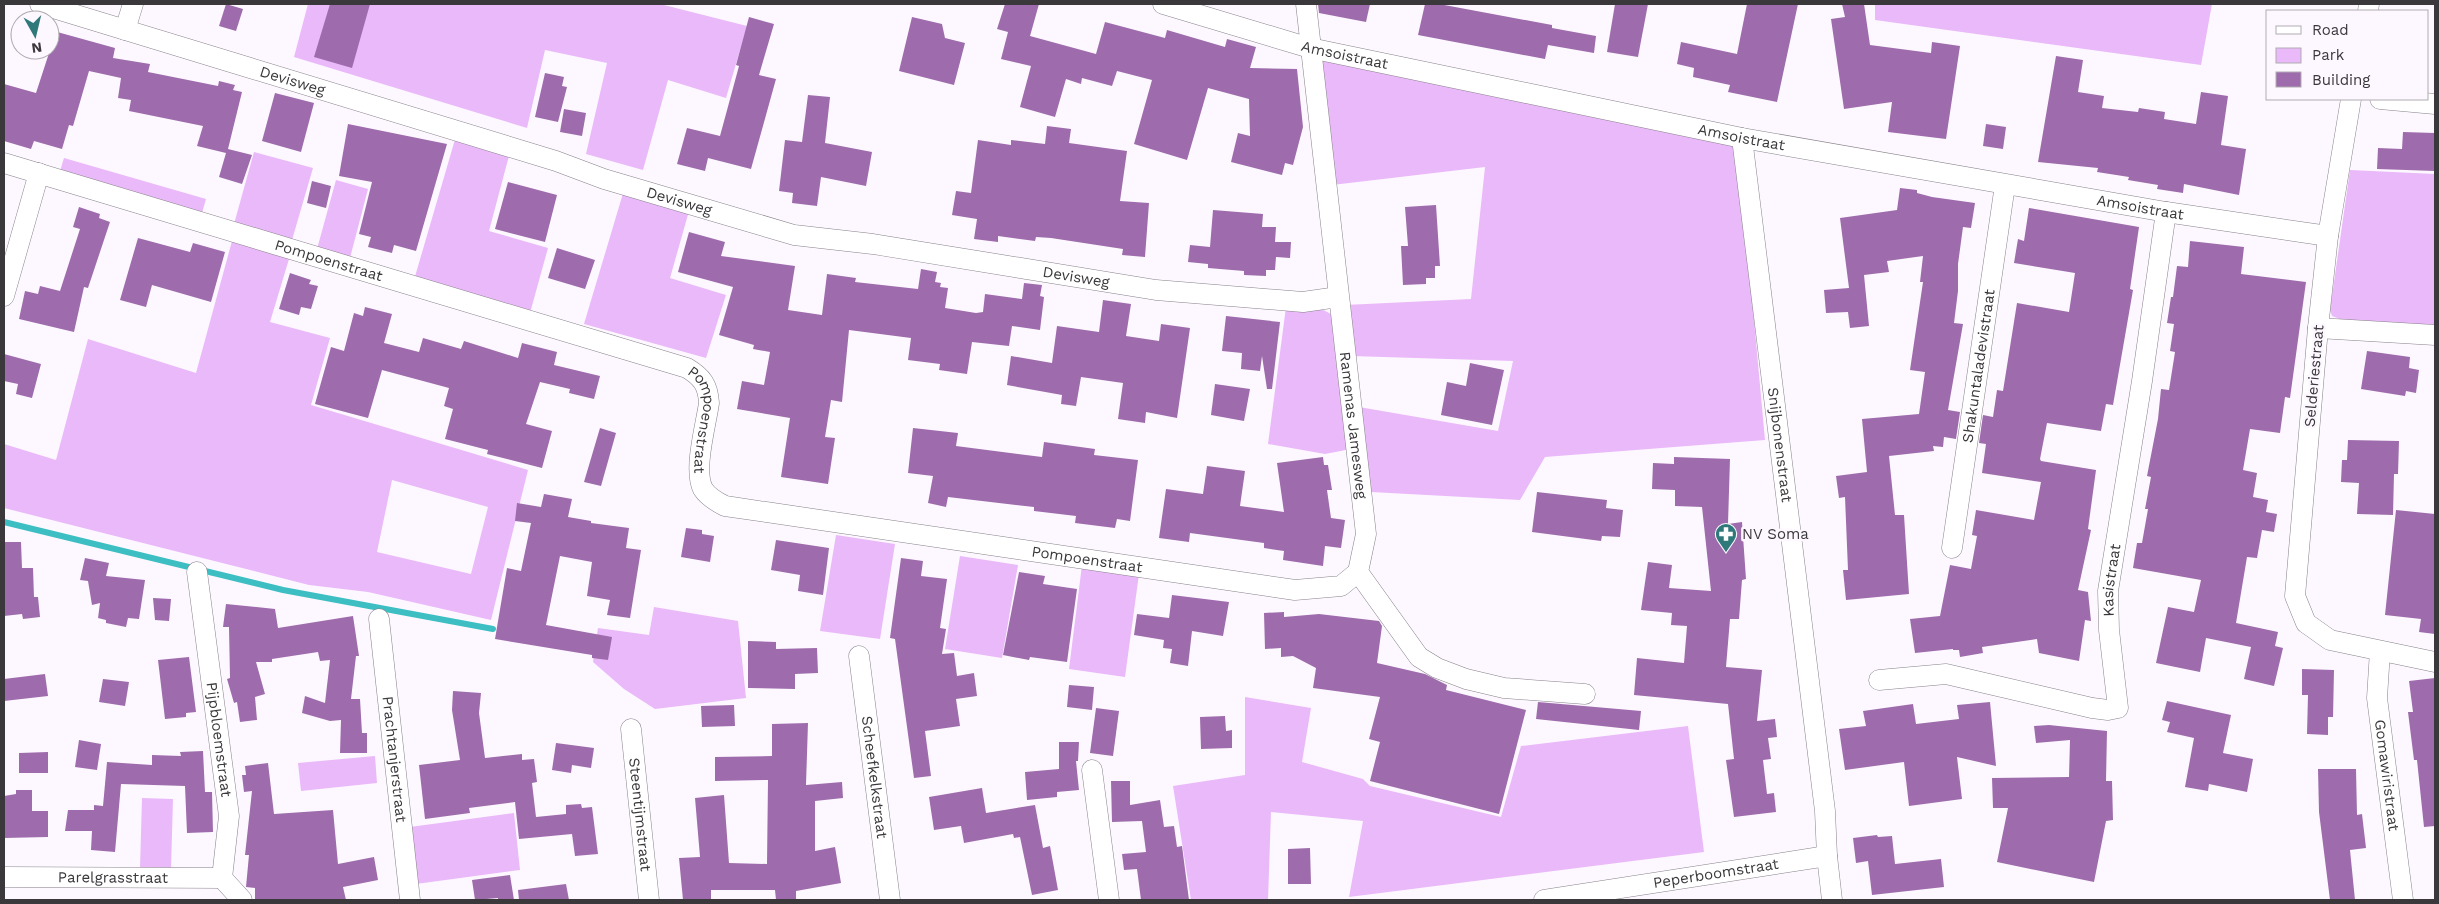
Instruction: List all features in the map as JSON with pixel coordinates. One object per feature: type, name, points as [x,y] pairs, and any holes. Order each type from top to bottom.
[{"type":"street","name":"Devisweg","points":[[40,4],[556,161],[604,179],[688,205],[794,235],[873,244],[1156,290],[1303,302],[1338,298]]},
{"type":"street","points":[[125,30],[133,4]]},
{"type":"street","name":"Amsoistraat","points":[[1163,4],[1310,48],[1742,138],[2166,212],[2328,236]]},
{"type":"street","name":"Ramenas Jamesweg","points":[[1306,4],[1366,534],[1358,572]]},
{"type":"street","name":"Selderiestraat","points":[[2352,100],[2328,236],[2318,328],[2295,596],[2306,623],[2330,640],[2380,651]]},
{"type":"street","points":[[2391,100],[2435,104]]},
{"type":"street","name":"Snijbonenstraat","points":[[1742,138],[1825,810],[1826,856],[1832,900]]},
{"type":"street","name":"Pompoenstraat","points":[[4,163],[687,368],[700,376],[708,392],[709,403],[698,476],[704,490],[712,498],[725,506],[1295,590],[1341,586],[1358,572]]},
{"type":"street","points":[[4,296],[40,173]]},
{"type":"street","name":"Shakuntaladevistraat","points":[[1952,548],[2005,185]]},
{"type":"street","name":"Kasistraat","points":[[1880,680],[1946,674],[2092,708],[2108,710],[2118,708],[2109,630],[2108,591],[2166,212]]},
{"type":"street","points":[[2318,328],[2435,335]]},
{"type":"street","name":"Pijpbloemstraat","points":[[197,572],[229,816],[222,878]]},
{"type":"street","points":[[1358,572],[1419,657],[1437,668],[1466,679],[1504,688],[1585,694]]},
{"type":"street","name":"Prachtanjerstraat","points":[[379,619],[410,900]]},
{"type":"street","points":[[2380,651],[2435,662]]},
{"type":"street","name":"Gomawiristraat","points":[[2380,651],[2377,698],[2403,900]]},
{"type":"street","name":"Scheefkelkstraat","points":[[858,656],[890,900]]},
{"type":"street","name":"Steentijmstraat","points":[[631,730],[649,900]]},
{"type":"street","points":[[1092,770],[1108,900]]},
{"type":"street","name":"Peperboomstraat","points":[[1544,900],[1589,898],[1826,856]]},
{"type":"street","name":"Parelgrasstraat","points":[[4,877],[222,878]]},
{"type":"street","points":[[222,878],[242,900]]},
{"type":"green space","points":[[308,4],[660,4],[747,26],[726,98],[668,80],[643,170],[586,154],[607,63],[545,50],[527,128],[294,57]]},
{"type":"green space","points":[[1875,4],[2212,4],[2201,65],[1875,20]]},
{"type":"green space","points":[[1324,60],[1731,144],[1737,149],[1765,440],[1545,457],[1520,500],[1371,492],[1359,407],[1498,431],[1513,361],[1351,356],[1345,305],[1471,299],[1485,167],[1332,185],[1319,66]]},
{"type":"green space","points":[[456,136],[510,152],[489,231],[548,248],[530,313],[414,280]]},
{"type":"green space","points":[[254,152],[313,168],[292,240],[234,224]]},
{"type":"green space","points":[[64,158],[206,199],[202,213],[60,171]]},
{"type":"green space","points":[[2350,170],[2435,174],[2435,327],[2345,321],[2332,316],[2330,310]]},
{"type":"green space","points":[[336,180],[368,189],[350,258],[317,249]]},
{"type":"green space","points":[[624,190],[689,211],[670,278],[726,295],[706,358],[584,324]]},
{"type":"green space","points":[[232,241],[289,259],[270,322],[330,338],[311,405],[528,470],[491,620],[368,592],[309,585],[4,508],[4,444],[56,460],[88,339],[196,373]],"holes":[[[392,480],[488,507],[471,574],[377,552]]]},
{"type":"green space","points":[[1286,307],[1316,308],[1332,315],[1351,449],[1325,454],[1268,444]]},
{"type":"green space","points":[[836,535],[895,544],[880,639],[820,631]]},
{"type":"green space","points":[[960,556],[1018,565],[1002,658],[945,649]]},
{"type":"green space","points":[[1082,565],[1139,574],[1125,677],[1069,669]]},
{"type":"green space","points":[[654,607],[738,621],[746,698],[655,709],[624,689],[593,662],[598,628],[649,635]]},
{"type":"green space","points":[[1245,697],[1311,708],[1302,762],[1363,779],[1370,786],[1501,817],[1521,746],[1688,726],[1704,852],[1349,897],[1363,821],[1271,812],[1268,900],[1191,900],[1173,786],[1245,775]]},
{"type":"green space","points":[[375,756],[377,783],[301,791],[298,763]]},
{"type":"green space","points":[[142,798],[173,799],[171,869],[140,868]]},
{"type":"green space","points":[[514,813],[520,870],[416,884],[410,827]]},
{"type":"building","points":[[226,4],[243,9],[236,31],[219,26]]},
{"type":"building","points":[[330,4],[370,4],[352,68],[314,57]]},
{"type":"building","points":[[1005,4],[1039,4],[1030,36],[1096,54],[1105,22],[1165,38],[1167,30],[1225,47],[1227,39],[1256,47],[1250,68],[1297,69],[1303,127],[1293,165],[1285,163],[1282,175],[1231,162],[1238,133],[1250,136],[1249,99],[1208,88],[1187,160],[1134,144],[1152,80],[1117,71],[1112,86],[1082,78],[1081,84],[1066,79],[1055,117],[1020,107],[1031,66],[1001,59],[1008,32],[997,29]]},
{"type":"building","points":[[1318,4],[1370,4],[1366,22],[1319,13]]},
{"type":"building","points":[[1425,4],[1439,4],[1552,25],[1552,28],[1596,36],[1594,53],[1548,45],[1545,59],[1418,35]]},
{"type":"building","points":[[1615,4],[1648,4],[1638,57],[1607,52]]},
{"type":"building","points":[[1747,4],[1798,4],[1777,102],[1728,92],[1730,85],[1693,77],[1694,68],[1677,64],[1681,42],[1737,54]]},
{"type":"building","points":[[1842,4],[1864,4],[1870,45],[1931,53],[1932,42],[1960,46],[1946,139],[1888,132],[1892,102],[1844,109],[1831,19],[1845,17]]},
{"type":"building","points":[[749,17],[774,24],[759,75],[776,79],[751,169],[708,158],[705,171],[677,164],[687,128],[720,136],[739,66],[736,65]]},
{"type":"building","points":[[912,17],[942,24],[945,38],[965,43],[954,85],[899,71]]},
{"type":"building","points":[[60,33],[115,48],[113,58],[150,64],[148,72],[218,86],[219,81],[235,85],[233,90],[242,92],[228,149],[252,155],[242,184],[219,177],[226,153],[197,146],[203,126],[129,111],[131,100],[118,98],[121,78],[89,71],[73,126],[69,125],[62,149],[34,141],[31,149],[4,141],[4,84],[36,93],[47,60],[60,60]]},
{"type":"building","points":[[2056,56],[2083,60],[2078,92],[2104,96],[2102,108],[2138,112],[2139,108],[2165,112],[2164,119],[2196,124],[2201,92],[2228,96],[2221,145],[2246,149],[2239,195],[2184,184],[2183,193],[2157,189],[2158,185],[2128,180],[2129,177],[2097,172],[2098,168],[2038,162]]},
{"type":"building","points":[[545,73],[564,77],[562,86],[567,87],[558,122],[535,117]]},
{"type":"building","points":[[275,93],[314,103],[301,152],[262,141]]},
{"type":"building","points":[[808,95],[830,97],[825,143],[872,152],[866,186],[821,177],[817,206],[792,203],[793,193],[779,191],[785,140],[802,142]]},
{"type":"building","points":[[564,109],[586,113],[582,136],[560,132]]},
{"type":"building","points":[[348,124],[447,144],[416,251],[394,245],[392,253],[368,247],[371,237],[359,234],[372,182],[339,176]]},
{"type":"building","points":[[1986,124],[2006,127],[2003,149],[1983,146]]},
{"type":"building","points":[[1047,126],[1071,129],[1069,143],[1127,151],[1120,201],[1149,203],[1145,257],[1122,255],[1123,249],[1051,238],[1036,237],[1035,241],[998,236],[998,242],[974,239],[977,219],[952,215],[956,191],[971,193],[978,140],[1011,145],[1011,140],[1045,144]]},
{"type":"building","points":[[2403,132],[2435,133],[2435,171],[2377,169],[2378,148],[2402,149]]},
{"type":"building","points":[[312,181],[331,186],[326,208],[307,203]]},
{"type":"building","points":[[508,182],[557,195],[545,242],[495,229]]},
{"type":"building","points":[[1900,188],[1917,190],[1917,193],[1932,197],[1975,203],[1971,228],[1963,227],[1958,264],[1958,291],[1954,323],[1963,324],[1948,410],[1960,412],[1956,439],[1944,437],[1943,447],[1933,446],[1934,451],[1889,456],[1895,515],[1904,515],[1909,594],[1846,600],[1843,570],[1848,570],[1845,497],[1839,498],[1836,476],[1867,472],[1862,419],[1919,414],[1925,372],[1910,370],[1923,282],[1920,282],[1923,256],[1887,261],[1889,272],[1864,275],[1869,326],[1850,328],[1848,312],[1826,313],[1824,290],[1849,288],[1840,218],[1897,210]]},
{"type":"building","points":[[1436,205],[1440,266],[1435,266],[1435,278],[1426,278],[1426,284],[1403,285],[1401,246],[1408,246],[1405,207]]},
{"type":"building","points":[[79,207],[100,214],[99,218],[110,222],[88,288],[84,287],[74,332],[19,319],[25,291],[38,294],[40,286],[60,291],[80,229],[73,227]]},
{"type":"building","points":[[2029,208],[2139,227],[2130,289],[2133,290],[2113,405],[2106,404],[2101,431],[2047,423],[2040,459],[2041,461],[2096,470],[2088,529],[2091,530],[2078,590],[2088,592],[2091,621],[2085,620],[2079,661],[2039,653],[2037,639],[1982,647],[1983,653],[1960,657],[1959,650],[1953,649],[1915,653],[1910,619],[1940,616],[1950,565],[1971,569],[1977,536],[1972,535],[1976,510],[2034,520],[2041,482],[1982,473],[1986,444],[1979,443],[1983,415],[1993,417],[1997,390],[2003,391],[2017,303],[2069,312],[2075,273],[2014,263],[2018,239],[2024,241]]},
{"type":"building","points":[[1213,210],[1263,214],[1262,227],[1276,227],[1275,242],[1291,242],[1290,258],[1276,257],[1275,270],[1266,270],[1266,276],[1244,275],[1244,271],[1208,268],[1208,264],[1188,262],[1190,245],[1210,247]]},
{"type":"building","points":[[689,232],[725,242],[721,256],[795,266],[788,310],[822,315],[827,274],[856,278],[855,282],[918,289],[921,269],[937,272],[935,282],[941,283],[940,287],[948,288],[945,308],[976,313],[983,312],[985,294],[1022,299],[1024,283],[1042,285],[1040,296],[1044,297],[1040,330],[1012,326],[1009,346],[972,342],[967,374],[939,370],[940,364],[908,360],[911,338],[849,330],[842,402],[831,400],[825,437],[835,438],[828,484],[781,477],[790,418],[737,409],[742,381],[764,385],[770,352],[753,349],[754,345],[719,335],[733,287],[678,272]]},
{"type":"building","points":[[138,238],[190,252],[193,243],[225,252],[211,302],[152,285],[146,307],[120,300]]},
{"type":"building","points":[[2190,241],[2244,247],[2241,274],[2306,282],[2290,398],[2285,397],[2280,433],[2250,429],[2243,470],[2257,473],[2253,497],[2268,500],[2266,512],[2277,514],[2274,532],[2262,530],[2257,558],[2247,557],[2236,623],[2278,632],[2275,646],[2283,648],[2274,686],[2244,679],[2251,647],[2206,638],[2200,672],[2156,663],[2168,607],[2194,612],[2201,580],[2133,568],[2137,543],[2142,543],[2148,509],[2145,509],[2151,477],[2147,476],[2158,419],[2161,389],[2169,390],[2175,352],[2170,351],[2174,324],[2167,323],[2171,297],[2173,297],[2177,266],[2188,267]]},
{"type":"building","points":[[557,248],[595,260],[585,289],[548,278]]},
{"type":"building","points":[[290,273],[311,280],[309,284],[318,286],[311,309],[301,307],[299,315],[279,309]]},
{"type":"building","points":[[1103,300],[1131,304],[1126,336],[1159,341],[1161,324],[1190,328],[1177,418],[1146,412],[1145,423],[1118,419],[1123,383],[1081,377],[1076,406],[1061,404],[1062,395],[1007,385],[1011,356],[1052,363],[1057,326],[1099,332]]},
{"type":"building","points":[[365,307],[392,314],[384,343],[419,352],[423,338],[461,349],[464,341],[518,358],[522,343],[557,352],[554,365],[600,376],[594,399],[569,393],[570,389],[540,382],[526,424],[552,431],[542,468],[487,454],[488,450],[445,439],[453,409],[444,406],[449,388],[382,370],[368,418],[315,404],[331,347],[344,351],[354,313],[363,316]]},
{"type":"building","points":[[1226,316],[1280,322],[1272,389],[1267,389],[1262,356],[1260,371],[1241,369],[1242,353],[1222,351]]},
{"type":"building","points":[[2367,351],[2410,357],[2409,368],[2419,370],[2416,393],[2406,391],[2405,396],[2361,389]]},
{"type":"building","points":[[4,354],[41,364],[32,398],[16,394],[18,384],[4,381]]},
{"type":"building","points":[[1470,363],[1504,370],[1492,425],[1441,415],[1447,382],[1466,386]]},
{"type":"building","points":[[1215,384],[1250,389],[1244,421],[1211,415]]},
{"type":"building","points":[[600,428],[616,433],[601,486],[584,482]]},
{"type":"building","points":[[913,428],[958,433],[956,446],[1042,457],[1044,442],[1095,449],[1094,455],[1138,460],[1130,521],[1117,519],[1115,528],[1075,523],[1076,516],[1034,511],[1034,507],[948,497],[946,507],[928,503],[933,476],[908,473]]},
{"type":"building","points":[[2348,440],[2399,441],[2398,474],[2394,474],[2393,515],[2357,514],[2359,483],[2341,482],[2342,460],[2347,460]]},
{"type":"building","points":[[1323,457],[1324,465],[1328,465],[1332,490],[1327,490],[1331,518],[1345,520],[1341,548],[1325,546],[1323,566],[1283,560],[1284,551],[1264,548],[1264,543],[1190,533],[1189,542],[1159,538],[1166,489],[1203,494],[1207,466],[1245,471],[1240,506],[1284,512],[1277,463]]},
{"type":"building","points":[[1674,457],[1730,459],[1728,524],[1742,522],[1746,579],[1742,580],[1739,619],[1730,619],[1726,667],[1762,670],[1757,721],[1775,719],[1777,737],[1768,738],[1771,759],[1763,760],[1767,794],[1774,793],[1776,812],[1734,817],[1726,760],[1734,759],[1728,704],[1634,695],[1637,658],[1684,663],[1687,626],[1671,625],[1672,613],[1641,610],[1648,562],[1672,565],[1669,588],[1711,591],[1702,507],[1675,506],[1675,490],[1652,489],[1653,463],[1674,464]]},
{"type":"building","points":[[1537,492],[1607,500],[1606,508],[1623,510],[1620,537],[1602,536],[1601,541],[1532,532]]},
{"type":"building","points":[[544,494],[572,499],[568,517],[591,521],[591,523],[629,528],[626,548],[641,550],[630,618],[607,615],[610,600],[587,596],[592,562],[560,556],[546,625],[612,637],[608,660],[592,658],[592,655],[495,639],[507,568],[521,571],[531,523],[515,521],[517,503],[541,507]]},
{"type":"building","points":[[2396,510],[2435,514],[2435,634],[2419,632],[2421,619],[2385,615]]},
{"type":"building","points":[[686,528],[702,530],[702,534],[714,536],[710,562],[681,557]]},
{"type":"building","points":[[776,540],[829,548],[823,595],[798,591],[800,575],[771,570]]},
{"type":"building","points":[[4,542],[21,542],[22,568],[33,568],[34,597],[38,597],[40,617],[23,619],[22,614],[4,616]]},
{"type":"building","points":[[85,558],[109,563],[106,576],[145,580],[139,619],[128,618],[126,627],[106,623],[106,620],[98,618],[100,603],[92,605],[88,581],[80,580]]},
{"type":"building","points":[[901,558],[923,561],[921,576],[947,579],[940,628],[946,629],[942,654],[954,653],[957,676],[974,673],[977,696],[956,699],[960,726],[925,731],[931,776],[914,778],[895,639],[890,638]]},
{"type":"building","points":[[1019,572],[1045,576],[1043,584],[1077,589],[1067,662],[1030,657],[1029,660],[1003,655]]},
{"type":"building","points":[[1172,595],[1229,602],[1223,636],[1192,631],[1188,666],[1170,663],[1172,649],[1163,648],[1164,640],[1134,635],[1137,614],[1169,618]]},
{"type":"building","points":[[153,598],[171,599],[169,621],[155,620]]},
{"type":"building","points":[[226,604],[275,609],[278,628],[353,616],[359,656],[356,656],[351,699],[360,699],[362,733],[367,733],[367,753],[340,753],[341,720],[330,721],[302,713],[305,696],[325,703],[330,660],[320,661],[318,652],[272,659],[272,662],[256,662],[265,694],[255,697],[257,720],[240,722],[237,702],[234,703],[227,679],[230,678],[229,627],[223,627]]},
{"type":"building","points":[[1284,612],[1284,617],[1319,614],[1379,621],[1382,626],[1377,663],[1425,674],[1447,685],[1446,690],[1526,710],[1499,814],[1370,781],[1380,742],[1369,739],[1380,697],[1313,688],[1316,668],[1293,656],[1281,657],[1281,648],[1265,649],[1264,613]]},
{"type":"building","points":[[748,641],[776,642],[776,649],[817,648],[818,673],[795,674],[795,689],[748,688]]},
{"type":"building","points":[[189,657],[196,712],[186,713],[186,717],[165,719],[158,660]]},
{"type":"building","points":[[2302,669],[2334,670],[2333,717],[2328,717],[2328,735],[2307,734],[2308,695],[2302,695]]},
{"type":"building","points":[[45,674],[48,696],[4,701],[4,679]]},
{"type":"building","points":[[2435,678],[2435,826],[2424,827],[2417,760],[2414,760],[2408,712],[2413,712],[2409,681]]},
{"type":"building","points":[[103,679],[129,682],[125,706],[99,702]]},
{"type":"building","points":[[1069,685],[1094,687],[1092,710],[1067,707]]},
{"type":"building","points":[[453,691],[481,693],[479,713],[485,758],[522,754],[522,760],[534,759],[537,782],[532,783],[536,817],[566,814],[566,805],[581,804],[582,808],[592,807],[598,854],[575,856],[572,834],[519,839],[515,802],[469,808],[470,813],[425,819],[419,765],[460,760],[452,710]]},
{"type":"building","points":[[2167,701],[2231,715],[2223,753],[2253,759],[2247,792],[2209,784],[2208,791],[2185,787],[2194,738],[2167,732],[2170,722],[2162,720]]},
{"type":"building","points":[[1538,702],[1641,711],[1639,730],[1536,719]]},
{"type":"building","points":[[1990,702],[1996,766],[1957,757],[1962,799],[1909,806],[1904,762],[1845,770],[1839,729],[1866,726],[1863,711],[1913,704],[1916,724],[1959,719],[1957,705]]},
{"type":"building","points":[[734,705],[735,726],[702,727],[701,706]]},
{"type":"building","points":[[1096,708],[1119,711],[1113,756],[1090,753]]},
{"type":"building","points":[[1225,716],[1226,731],[1232,730],[1232,748],[1201,749],[1200,717]]},
{"type":"building","points":[[808,723],[806,785],[842,782],[843,798],[815,801],[815,851],[835,847],[841,883],[796,891],[796,900],[776,900],[775,890],[711,890],[711,900],[683,900],[679,858],[700,857],[695,798],[724,795],[729,863],[767,864],[768,780],[715,781],[715,757],[772,756],[772,724]]},
{"type":"building","points":[[2049,725],[2107,731],[2106,781],[2112,781],[2113,820],[2106,821],[2094,882],[1997,862],[2008,808],[1993,808],[1992,778],[2069,777],[2070,740],[2036,743],[2034,726]]},
{"type":"building","points":[[79,740],[101,744],[97,770],[75,767]]},
{"type":"building","points":[[1059,742],[1079,742],[1078,761],[1076,761],[1079,790],[1057,792],[1057,797],[1027,800],[1025,772],[1059,769]]},
{"type":"building","points":[[556,743],[594,748],[591,768],[572,765],[571,773],[552,770]]},
{"type":"building","points":[[203,751],[205,792],[212,792],[213,832],[187,833],[185,786],[121,784],[115,852],[91,850],[92,831],[65,831],[68,810],[94,810],[94,805],[103,806],[107,762],[152,765],[152,755],[181,756],[180,752]]},
{"type":"building","points":[[48,752],[48,773],[19,773],[19,753]]},
{"type":"building","points":[[268,763],[274,814],[333,810],[338,864],[374,857],[378,880],[343,887],[346,900],[255,900],[255,888],[246,887],[249,855],[245,855],[252,791],[244,792],[242,775],[246,775],[245,766]]},
{"type":"building","points":[[2318,769],[2356,769],[2357,815],[2362,814],[2366,848],[2350,850],[2355,900],[2330,900],[2319,812]]},
{"type":"building","points":[[1111,781],[1130,781],[1130,805],[1160,800],[1164,827],[1174,826],[1177,847],[1182,846],[1189,900],[1141,900],[1137,869],[1124,870],[1122,854],[1146,852],[1142,821],[1112,822]]},
{"type":"building","points":[[982,788],[986,813],[1035,805],[1043,848],[1050,846],[1058,890],[1032,895],[1020,837],[1014,838],[1013,834],[964,843],[961,826],[934,830],[929,797]]},
{"type":"building","points":[[16,790],[32,790],[32,811],[48,811],[48,837],[4,838],[4,796],[16,794]]},
{"type":"building","points":[[1877,835],[1878,837],[1892,836],[1895,864],[1941,859],[1944,887],[1872,895],[1868,861],[1856,863],[1853,838]]},
{"type":"building","points":[[1310,848],[1311,884],[1288,884],[1288,849]]},
{"type":"building","points":[[510,875],[514,900],[498,900],[498,898],[475,900],[472,880]]},
{"type":"building","points":[[566,884],[569,900],[519,900],[518,890]]},
{"type":"waterway","points":[[4,522],[283,590],[493,629]]},
{"type":"place","name":"NV Soma","points":[[1726,553]]}]
